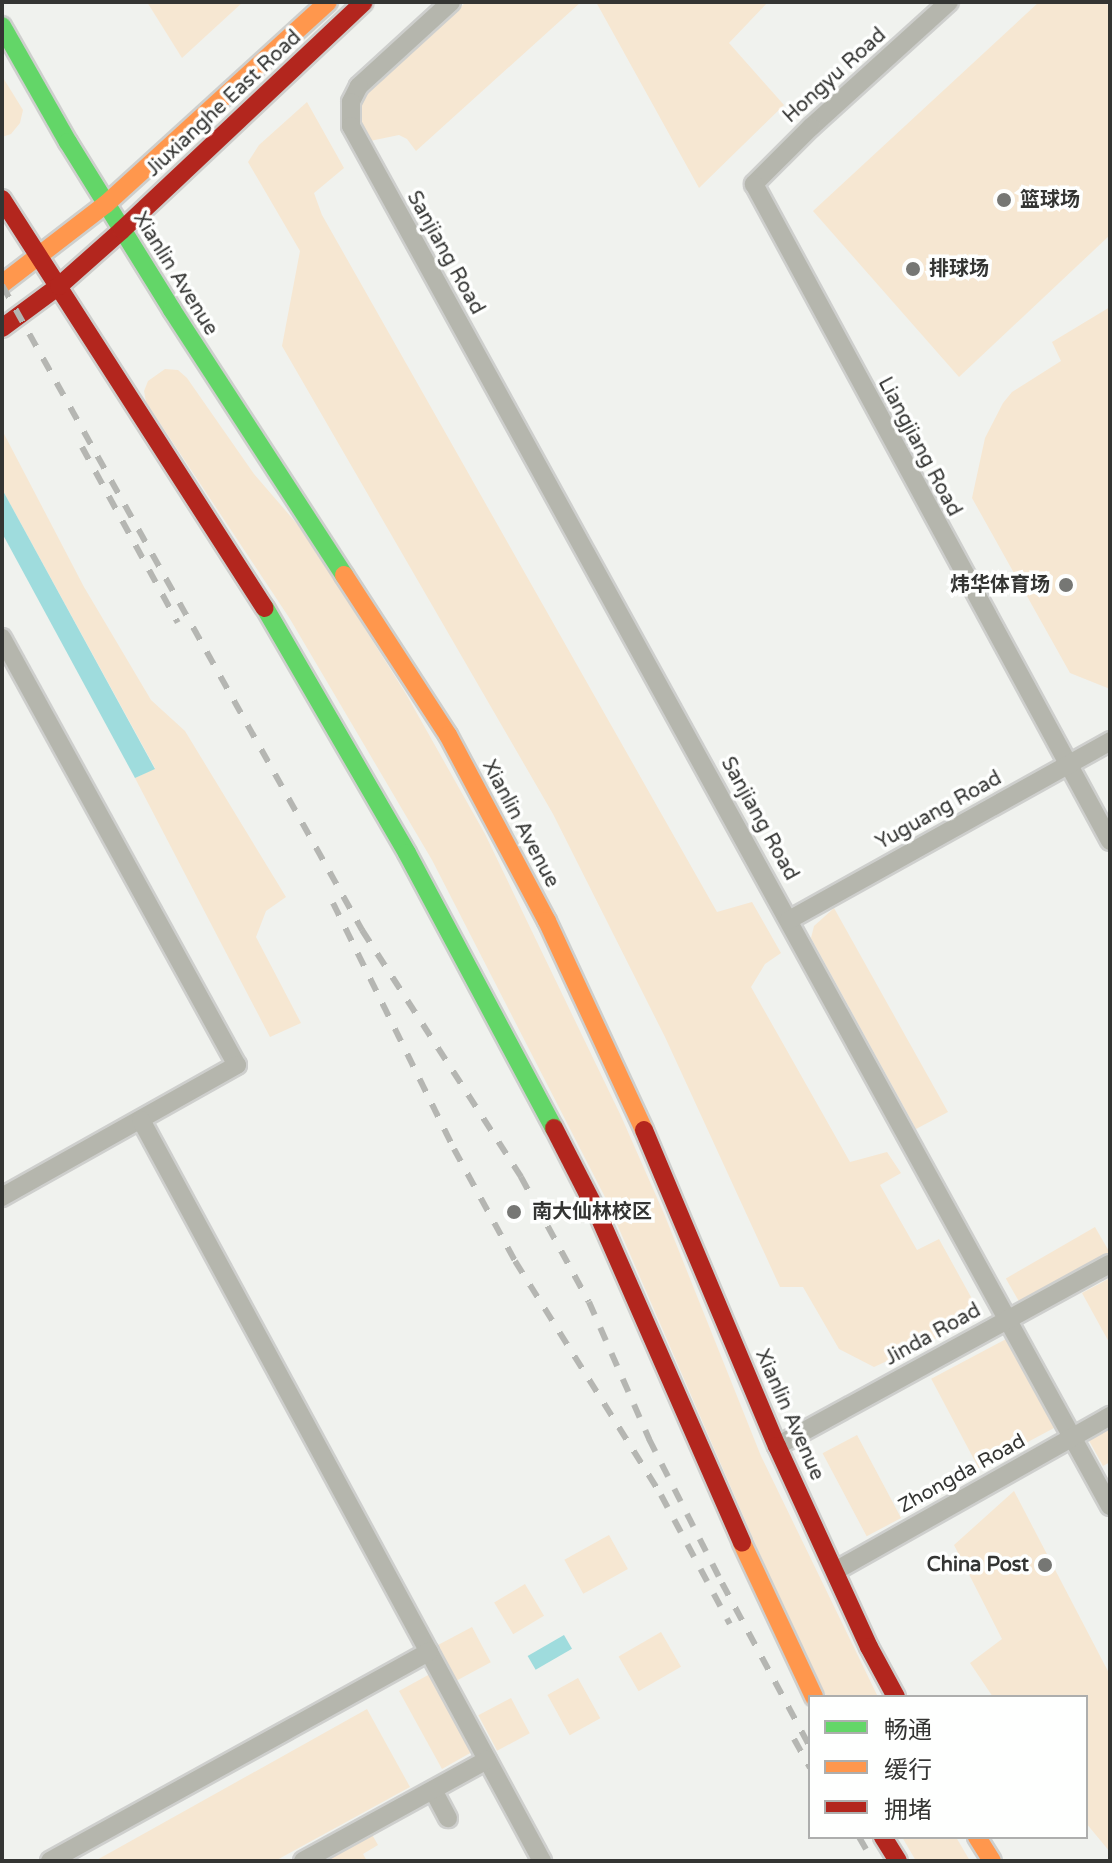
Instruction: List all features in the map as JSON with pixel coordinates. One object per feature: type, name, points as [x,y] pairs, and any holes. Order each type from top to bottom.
[{"type":"main road","name":"Jiuxianghe East Road","points":[[2,284],[106,204],[328,2]]},
{"type":"main road","name":"Jiuxianghe East Road","points":[[2,328],[59,286],[122,230],[364,2]]},
{"type":"main road","name":"Xianlin Avenue","points":[[2,26],[122,230],[448,735],[567,964],[653,1150],[777,1446],[895,1695]]},
{"type":"main road","points":[[2,199],[276,626],[393,828],[503,1029],[597,1212],[704,1461],[813,1695]]},
{"type":"main road","points":[[884,1839],[898,1861]]},
{"type":"main road","points":[[978,1839],[992,1861]]},
{"type":"street","name":"Sanjiang Road","points":[[451,2],[355,94],[351,102],[351,126],[1110,1506]]},
{"type":"street","name":"Hongyu Road","points":[[754,184],[811,127],[949,2]]},
{"type":"street","name":"Liangjiang Road","points":[[754,184],[1068,765]]},
{"type":"street","points":[[2,638],[237,1065],[2,1197]]},
{"type":"street","name":"Yuguang Road","points":[[789,920],[1110,741]]},
{"type":"street","points":[[1068,765],[1110,841]]},
{"type":"street","points":[[141,1120],[542,1861]]},
{"type":"street","name":"Jinda Road","points":[[777,1446],[1110,1264]]},
{"type":"street","name":"Zhongda Road","points":[[835,1571],[1110,1416]]},
{"type":"street","points":[[50,1861],[429,1652]]},
{"type":"street","points":[[303,1861],[487,1760]]},
{"type":"street","points":[[433,1790],[448,1818]]},
{"type":"shaded area","points":[[147,2],[243,2],[182,58]]},
{"type":"shaded area","points":[[466,2],[581,2],[416,151],[407,139],[399,135],[370,141],[364,135],[361,100]]},
{"type":"shaded area","points":[[596,2],[768,2],[729,43],[784,105],[699,188]]},
{"type":"shaded area","name":"篮球场","points":[[1039,2],[1105,2],[1110,8],[1110,235],[959,377],[813,211]]},
{"type":"shaded area","points":[[2,76],[23,110],[20,123],[11,134],[2,137]]},
{"type":"shaded area","points":[[307,102],[344,168],[314,193],[322,215],[717,912],[752,902],[781,953],[765,964],[751,987],[850,1162],[887,1152],[901,1173],[880,1185],[917,1250],[939,1239],[982,1317],[874,1367],[839,1349],[803,1287],[780,1287],[665,1037],[553,814],[282,346],[300,251],[248,162],[259,145]]},
{"type":"shaded area","name":"炜华体育场","points":[[1110,307],[1110,689],[1070,673],[972,498],[985,438],[1003,403],[1012,392],[1061,361],[1052,342]]},
{"type":"shaded area","points":[[165,369],[178,370],[187,378],[254,474],[304,532],[406,694],[485,834],[621,1116],[665,1216],[761,1456],[877,1695],[826,1695],[797,1640],[607,1201],[432,860],[290,619],[146,402],[144,391],[148,381]]},
{"type":"shaded area","points":[[2,430],[84,587],[151,700],[185,731],[286,897],[266,911],[256,937],[301,1023],[270,1037],[135,778],[155,768],[2,489]]},
{"type":"shaded area","points":[[834,908],[948,1112],[916,1129],[811,938],[814,926]]},
{"type":"shaded area","points":[[1095,1227],[1110,1253],[1021,1304],[1006,1278]]},
{"type":"shaded area","points":[[1110,1278],[1110,1344],[1082,1293]]},
{"type":"shaded area","points":[[1008,1338],[1055,1427],[979,1468],[931,1379]]},
{"type":"shaded area","points":[[1110,1424],[1110,1462],[1103,1466],[1087,1437]]},
{"type":"shaded area","points":[[857,1435],[901,1518],[867,1536],[823,1453]]},
{"type":"shaded area","points":[[1014,1491],[1110,1675],[1110,1852],[1088,1825],[1088,1695],[992,1695],[970,1663],[1002,1639],[954,1545]]},
{"type":"shaded area","points":[[609,1535],[628,1569],[583,1594],[564,1560]]},
{"type":"shaded area","points":[[525,1584],[544,1616],[513,1634],[494,1603]]},
{"type":"shaded area","points":[[472,1627],[491,1662],[456,1681],[438,1645]]},
{"type":"shaded area","points":[[661,1632],[681,1667],[639,1691],[619,1657]]},
{"type":"shaded area","points":[[430,1674],[438,1680],[471,1740],[472,1752],[442,1769],[399,1691]]},
{"type":"shaded area","points":[[578,1678],[600,1718],[570,1735],[547,1695]]},
{"type":"shaded area","points":[[511,1698],[530,1733],[497,1751],[478,1715]]},
{"type":"shaded area","points":[[367,1709],[410,1787],[275,1861],[95,1861]]},
{"type":"shaded area","points":[[370,1831],[378,1845],[363,1854],[367,1861],[315,1861]]},
{"type":"shaded area","points":[[903,1839],[957,1839],[970,1861],[916,1861]]},
{"type":"water","points":[[2,489],[155,769],[135,778],[2,533]]},
{"type":"water","points":[[564,1635],[572,1649],[536,1670],[528,1656]]},
{"type":"railway","points":[[2,285],[362,930],[521,1177],[589,1302],[649,1439],[808,1743]]},
{"type":"railway","points":[[82,447],[178,623]]},
{"type":"railway","points":[[333,903],[454,1149],[515,1261],[661,1495],[730,1624]]},
{"type":"railway","points":[[794,1739],[808,1764]]},
{"type":"railway","points":[[860,1839],[873,1861]]},
{"type":"traffic: fast","points":[[2,26],[68,142],[172,310],[344,575]]},
{"type":"traffic: fast","points":[[265,608],[407,853],[554,1128]]},
{"type":"traffic: slow","points":[[2,284],[106,204],[328,2]]},
{"type":"traffic: slow","points":[[344,575],[448,735],[547,921],[644,1130]]},
{"type":"traffic: slow","points":[[742,1543],[813,1695]]},
{"type":"traffic: slow","points":[[978,1839],[992,1861]]},
{"type":"traffic: jam","points":[[2,328],[59,286],[122,230],[364,2]]},
{"type":"traffic: jam","points":[[2,199],[265,608]]},
{"type":"traffic: jam","points":[[554,1128],[597,1212],[742,1543]]},
{"type":"traffic: jam","points":[[644,1130],[777,1446],[869,1647],[895,1695]]},
{"type":"traffic: jam","points":[[884,1839],[898,1861]]},
{"type":"place","name":"篮球场","points":[[1004,200]]},
{"type":"place","name":"排球场","points":[[913,269]]},
{"type":"place","name":"炜华体育场","points":[[1066,585]]},
{"type":"place","name":"南大仙林校区","points":[[514,1212]]},
{"type":"place","name":"China Post","points":[[1045,1565]]}]
